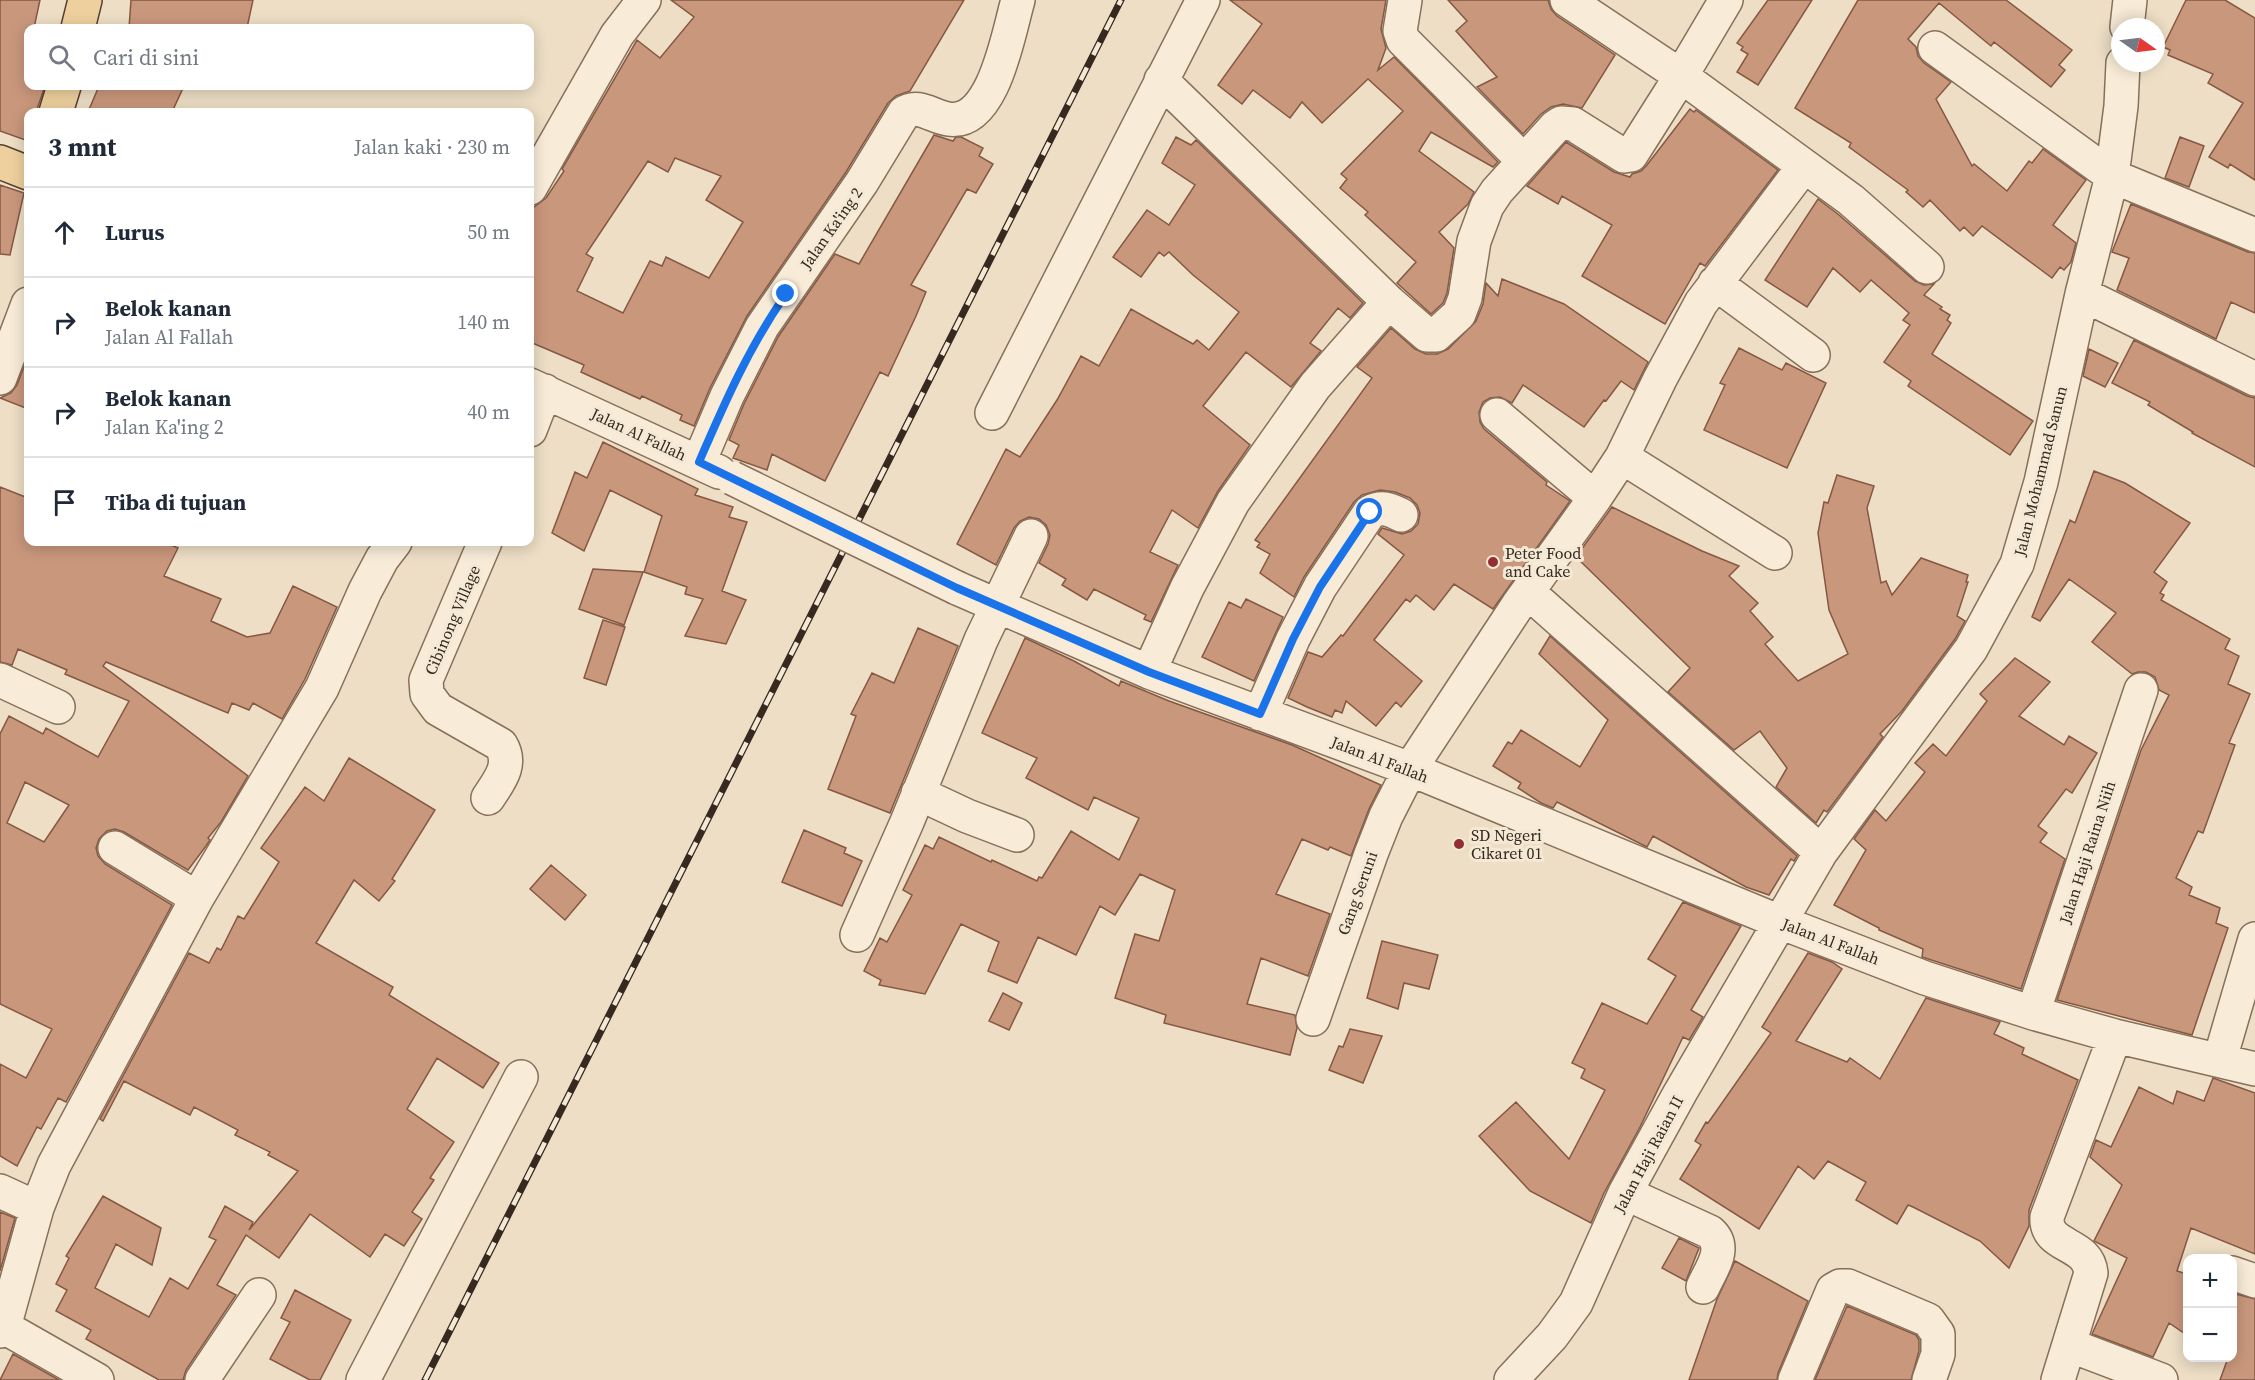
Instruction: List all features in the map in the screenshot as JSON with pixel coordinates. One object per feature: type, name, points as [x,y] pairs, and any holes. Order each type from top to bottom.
[{"type":"main road","points":[[79,24],[85,0]]},
{"type":"main road","points":[[57,108],[63,90]]},
{"type":"main road","points":[[0,162],[24,171]]},
{"type":"street","points":[[534,181],[617,34],[644,0]]},
{"type":"street","name":"Jalan Ka'ing 2","points":[[699,462],[727,396],[762,327],[862,182],[898,122],[910,109],[918,109],[948,120],[961,119],[971,112],[991,87],[1001,66],[1018,0]]},
{"type":"street","points":[[992,413],[1203,0]]},
{"type":"street","points":[[1405,0],[1400,31],[1403,40],[1524,161]]},
{"type":"street","points":[[1567,0],[1681,76],[1851,200],[1927,267]]},
{"type":"street","points":[[1161,80],[1389,302],[1427,335],[1436,334],[1459,314],[1465,298],[1479,223],[1486,206],[1497,191],[1556,127],[1567,123],[1573,124],[1624,156],[1631,155],[1726,0]]},
{"type":"street","points":[[2128,18],[2130,0]]},
{"type":"street","points":[[1935,48],[2112,176],[2255,235]]},
{"type":"street","name":"Jalan Mohammad Sanun","points":[[1780,922],[1821,852],[1971,649],[2017,564],[2041,482],[2082,294],[2112,176],[2121,106],[2123,72]]},
{"type":"street","name":"Gang Seruni","points":[[1313,1019],[1374,845],[1410,769],[1528,592],[1622,457],[1690,324],[1715,283],[1804,166]]},
{"type":"street","points":[[1715,283],[1813,355]]},
{"type":"street","points":[[2082,294],[2255,380]]},
{"type":"street","points":[[1149,672],[1187,588],[1233,502],[1315,386],[1389,302]]},
{"type":"street","points":[[0,378],[24,315]]},
{"type":"street","points":[[534,406],[537,388]]},
{"type":"street","name":"Jalan Al Fallah","points":[[537,388],[699,462],[957,588],[1149,672],[1410,769],[1780,922],[1925,978],[2033,1013],[2115,1036],[2255,1069]]},
{"type":"street","points":[[1497,415],[1595,498]]},
{"type":"street","points":[[1622,457],[1775,553]]},
{"type":"street","points":[[1260,714],[1293,639],[1320,587],[1370,512],[1377,508],[1387,508],[1401,515]]},
{"type":"street","points":[[857,935],[981,640],[999,605],[1016,563],[1031,536]]},
{"type":"street","points":[[97,1380],[2,1329],[37,1208],[54,1165],[197,898],[322,688],[365,591],[392,546]]},
{"type":"street","name":"Cibinong Village","points":[[483,546],[426,680],[427,694],[438,709],[501,745],[506,753],[507,761],[504,771],[488,798]]},
{"type":"street","points":[[1528,592],[1821,852]]},
{"type":"street","points":[[0,680],[58,707]]},
{"type":"street","name":"Jalan Haji Raina Niih","points":[[2033,1013],[2141,690]]},
{"type":"street","points":[[918,793],[967,816],[1017,835]]},
{"type":"street","points":[[115,848],[197,898]]},
{"type":"street","name":"Jalan Haji Raian II","points":[[1511,1380],[1552,1336],[1576,1303],[1625,1193],[1680,1093],[1780,922]]},
{"type":"street","points":[[2220,1059],[2255,939]]},
{"type":"street","points":[[2058,1380],[2089,1283],[2090,1264],[2079,1251],[2054,1237],[2049,1231],[2047,1216],[2115,1036]]},
{"type":"street","points":[[363,1380],[521,1077]]},
{"type":"street","points":[[0,1191],[37,1208]]},
{"type":"street","points":[[1625,1193],[1710,1232],[1716,1237],[1719,1245],[1718,1255],[1703,1287]]},
{"type":"street","points":[[2237,1275],[2255,1281]]},
{"type":"street","points":[[1795,1380],[1828,1299],[1833,1290],[1840,1286],[1848,1286],[1928,1320],[1938,1334],[1934,1367]]},
{"type":"street","points":[[202,1380],[259,1295]]},
{"type":"street","points":[[2069,1345],[2161,1380]]},
{"type":"building","points":[[0,0],[40,0],[35,24],[24,24],[24,90],[44,90],[37,108],[24,108],[24,140],[0,131]]},
{"type":"building","points":[[131,0],[253,0],[248,24],[129,24]]},
{"type":"building","points":[[671,0],[964,0],[910,91],[896,96],[888,103],[846,172],[747,316],[710,388],[694,426],[680,420],[682,415],[642,396],[640,399],[581,372],[584,365],[534,344],[534,207],[546,198],[564,171],[562,169],[637,40],[660,58],[694,17]],"holes":[[[675,158],[721,176],[706,200],[743,222],[709,278],[666,257],[662,266],[650,261],[623,313],[577,291],[593,258],[586,254],[648,161],[668,172]]]},
{"type":"building","points":[[1230,0],[1386,0],[1381,29],[1386,48],[1378,70],[1394,57],[1498,162],[1493,167],[1431,132],[1419,151],[1474,192],[1468,204],[1439,232],[1454,248],[1447,293],[1443,303],[1431,314],[1397,283],[1416,262],[1365,215],[1368,212],[1340,188],[1347,179],[1341,174],[1403,111],[1368,79],[1322,123],[1302,102],[1290,118],[1253,90],[1242,104],[1218,85],[1262,24]]},
{"type":"building","points":[[1448,0],[1548,0],[1557,16],[1615,55],[1582,108],[1563,104],[1551,107],[1541,114],[1523,134],[1477,87],[1497,77],[1456,31],[1467,21]]},
{"type":"building","points":[[1768,0],[1812,0],[1758,85],[1737,72],[1748,54],[1741,50],[1743,47],[1737,43]]},
{"type":"building","points":[[1858,0],[2006,0],[2072,50],[2059,65],[2065,70],[2051,87],[1994,42],[1991,46],[1939,3],[1908,39],[1916,47],[1918,56],[1924,63],[1951,82],[1936,99],[1972,166],[1974,164],[2007,191],[2029,161],[2032,163],[2043,149],[2086,180],[2053,225],[2076,243],[2071,262],[2064,270],[2060,267],[2052,278],[1982,226],[1973,236],[1964,227],[1960,231],[1930,200],[1923,207],[1906,192],[1908,190],[1849,147],[1851,143],[1795,108]]},
{"type":"building","points":[[2186,0],[2225,0],[2255,18],[2255,180],[2230,164],[2228,168],[2209,157],[2243,103],[2208,83],[2213,74],[2168,55],[2170,50],[2165,48],[2165,43]]},
{"type":"building","points":[[97,90],[182,90],[174,108],[90,108]]},
{"type":"building","points":[[1690,109],[1694,112],[1696,110],[1778,170],[1705,266],[1700,263],[1665,324],[1582,276],[1612,225],[1562,196],[1558,204],[1527,186],[1566,142],[1614,172],[1630,177],[1647,165]]},
{"type":"building","points":[[934,135],[953,141],[956,137],[961,137],[983,148],[979,156],[993,164],[976,193],[967,189],[911,285],[926,292],[916,316],[888,376],[880,372],[825,481],[772,454],[767,470],[733,458],[739,445],[729,440],[744,404],[778,337],[835,254],[859,264]]},
{"type":"building","points":[[1176,137],[1191,145],[1196,140],[1363,303],[1350,318],[1338,308],[1310,343],[1321,351],[1291,387],[1246,352],[1203,406],[1250,445],[1218,491],[1198,528],[1172,510],[1150,552],[1178,565],[1151,622],[1144,619],[1146,615],[1094,589],[1087,600],[1062,585],[1066,579],[1039,563],[1050,535],[1046,525],[1039,519],[1029,517],[1020,521],[1014,528],[996,565],[957,544],[1006,449],[1020,457],[1057,400],[1081,356],[1099,366],[1131,309],[1193,344],[1197,340],[1209,350],[1239,312],[1193,275],[1169,252],[1164,256],[1159,252],[1141,277],[1113,257],[1147,210],[1169,225],[1195,185],[1162,163]]},
{"type":"building","points":[[2180,137],[2204,146],[2189,187],[2165,178]]},
{"type":"building","points":[[0,185],[24,193],[10,255],[0,254]]},
{"type":"building","points":[[1818,199],[1915,281],[1924,285],[1934,284],[1924,295],[1950,315],[1947,320],[1951,323],[1932,354],[2033,421],[2010,455],[1908,386],[1911,381],[1884,362],[1910,325],[1903,320],[1909,313],[1871,280],[1860,292],[1833,268],[1807,307],[1765,280]]},
{"type":"building","points":[[2131,204],[2255,253],[2255,313],[2231,302],[2216,339],[2117,290],[2129,258],[2112,252]]},
{"type":"building","points":[[1502,279],[1564,304],[1648,362],[1634,390],[1621,381],[1584,427],[1523,385],[1512,403],[1500,397],[1490,398],[1483,402],[1479,412],[1480,422],[1484,429],[1547,482],[1546,485],[1570,501],[1493,609],[1454,584],[1434,610],[1416,595],[1410,602],[1406,599],[1374,640],[1422,681],[1401,707],[1396,702],[1376,726],[1346,701],[1342,713],[1335,710],[1332,717],[1288,698],[1308,652],[1322,657],[1341,635],[1343,636],[1404,555],[1378,534],[1382,528],[1402,534],[1411,531],[1418,524],[1420,513],[1417,505],[1410,498],[1395,492],[1380,490],[1362,495],[1354,502],[1304,577],[1294,597],[1260,573],[1270,554],[1257,547],[1260,543],[1255,540],[1372,378],[1357,367],[1391,328],[1415,349],[1426,354],[1437,354],[1448,349],[1476,321],[1483,304],[1486,283],[1498,296]]},
{"type":"building","points":[[2134,340],[2255,398],[2255,467],[2192,433],[2148,405],[2150,402],[2112,383]]},
{"type":"building","points":[[1739,348],[1782,370],[1786,363],[1826,383],[1787,468],[1704,430],[1725,385],[1720,383]]},
{"type":"building","points":[[2089,349],[2118,363],[2105,387],[2083,376]]},
{"type":"building","points":[[24,367],[24,407],[0,398],[11,393],[17,385]]},
{"type":"building","points":[[603,442],[698,489],[695,495],[733,507],[729,517],[747,522],[722,591],[746,600],[726,644],[685,636],[703,599],[685,594],[687,587],[644,572],[662,516],[610,490],[584,551],[552,533],[575,472],[587,478]]},
{"type":"building","points":[[2094,471],[2125,483],[2190,523],[2154,572],[2167,582],[2160,593],[2164,595],[2161,600],[2230,639],[2225,649],[2239,656],[2228,684],[2250,694],[2229,743],[2235,745],[2203,833],[2198,831],[2176,878],[2192,887],[2189,895],[2220,908],[2216,923],[2228,928],[2192,1035],[2057,1000],[2141,750],[2169,695],[2159,690],[2155,677],[2146,672],[2132,674],[2092,642],[2116,613],[2069,579],[2040,621],[2032,617],[2070,520],[2075,523]]},
{"type":"building","points":[[1837,475],[1874,486],[1867,508],[1881,583],[1886,581],[1892,595],[1921,558],[1968,575],[1966,582],[1968,582],[1957,616],[1965,621],[1955,639],[1902,711],[1880,734],[1883,737],[1827,812],[1824,810],[1816,823],[1776,787],[1787,768],[1760,731],[1734,750],[1668,692],[1690,668],[1576,557],[1612,507],[1702,551],[1739,566],[1729,576],[1758,603],[1750,611],[1773,637],[1765,644],[1798,681],[1848,654],[1829,610],[1818,533],[1824,502],[1828,503]]},
{"type":"building","points":[[0,487],[24,496],[24,546],[173,546],[178,548],[164,576],[221,599],[211,621],[247,637],[270,633],[293,586],[337,607],[305,679],[282,719],[253,703],[249,710],[232,703],[228,713],[106,662],[103,666],[248,776],[221,822],[208,838],[210,840],[188,870],[124,832],[115,829],[107,831],[99,839],[96,848],[98,856],[105,864],[172,905],[66,1102],[58,1098],[41,1129],[37,1127],[17,1166],[0,1156],[0,1064],[26,1078],[52,1029],[0,1004],[0,734],[9,716],[43,734],[46,728],[98,757],[129,701],[65,674],[67,670],[18,649],[12,665],[0,662]],"holes":[[[25,782],[69,805],[44,842],[7,823]]]},
{"type":"building","points":[[593,569],[643,572],[624,625],[579,609]]},
{"type":"building","points":[[1246,599],[1283,617],[1254,681],[1202,657],[1229,602],[1241,608]]},
{"type":"building","points":[[603,620],[625,627],[606,685],[584,678]]},
{"type":"building","points":[[918,628],[958,646],[890,813],[828,789],[856,716],[851,714],[872,673],[894,683]]},
{"type":"building","points":[[1550,636],[1797,856],[1794,861],[1791,859],[1769,895],[1746,887],[1653,836],[1647,847],[1557,802],[1553,808],[1541,803],[1518,788],[1521,783],[1493,766],[1508,742],[1512,744],[1521,730],[1580,767],[1608,720],[1539,654]]},
{"type":"building","points":[[1025,638],[1074,661],[1119,686],[1121,681],[1169,701],[1292,745],[1381,785],[1351,856],[1330,847],[1328,850],[1302,839],[1276,894],[1330,914],[1308,976],[1261,958],[1247,1004],[1295,1015],[1297,1028],[1290,1055],[1164,1023],[1166,1015],[1115,998],[1135,934],[1159,941],[1175,890],[1140,874],[1115,915],[1100,906],[1076,955],[1038,937],[1017,983],[988,971],[999,942],[961,924],[925,994],[879,985],[881,980],[864,971],[880,938],[887,942],[912,895],[903,890],[925,845],[933,849],[939,837],[1037,881],[1039,877],[1042,878],[1071,831],[1119,860],[1139,818],[1094,797],[1088,810],[1026,778],[1037,758],[982,733]]},
{"type":"building","points":[[2015,658],[2050,682],[2019,716],[2064,745],[2069,736],[2097,753],[2072,793],[2066,789],[2038,826],[2047,833],[2040,842],[2065,859],[2021,989],[1922,957],[1923,949],[1879,930],[1834,905],[1866,850],[1854,839],[1875,810],[1886,821],[1925,772],[1915,763],[1933,744],[1946,756],[1987,701],[1980,694]]},
{"type":"building","points":[[349,758],[435,810],[392,879],[395,881],[379,901],[354,880],[316,943],[393,987],[389,995],[499,1063],[483,1088],[437,1058],[407,1109],[454,1142],[430,1178],[434,1180],[412,1212],[422,1219],[404,1246],[385,1234],[370,1257],[310,1214],[279,1258],[246,1235],[217,1285],[236,1295],[186,1370],[183,1380],[159,1380],[86,1339],[91,1330],[56,1311],[67,1290],[56,1284],[69,1258],[66,1256],[103,1196],[161,1228],[152,1265],[116,1244],[95,1288],[149,1317],[170,1278],[188,1289],[216,1240],[209,1237],[225,1206],[253,1222],[249,1230],[298,1171],[268,1155],[270,1152],[235,1135],[238,1130],[194,1107],[190,1115],[124,1081],[103,1121],[100,1119],[189,953],[209,963],[217,948],[221,950],[238,916],[244,919],[279,862],[261,848],[305,787],[324,801]]},
{"type":"building","points":[[804,830],[846,848],[844,853],[862,861],[842,906],[782,882]]},
{"type":"building","points":[[551,865],[586,895],[565,920],[530,889]]},
{"type":"building","points":[[1683,902],[1741,926],[1691,1010],[1703,1017],[1689,1040],[1683,1037],[1591,1223],[1530,1191],[1479,1136],[1516,1102],[1569,1159],[1605,1090],[1581,1078],[1585,1069],[1572,1063],[1602,1003],[1647,1024],[1676,976],[1648,959]]},
{"type":"building","points":[[1382,941],[1438,955],[1429,989],[1404,983],[1398,1009],[1367,998]]},
{"type":"building","points":[[1808,953],[1832,962],[1842,969],[1796,1041],[1847,1062],[1850,1058],[1880,1079],[1926,998],[2000,1022],[1994,1034],[2024,1048],[2022,1054],[2078,1080],[2029,1210],[2029,1226],[2009,1268],[1980,1241],[1913,1207],[1908,1205],[1897,1224],[1856,1200],[1866,1182],[1828,1161],[1814,1179],[1798,1166],[1759,1229],[1680,1179],[1701,1145],[1695,1141],[1706,1122],[1708,1123],[1771,1033],[1762,1027]]},
{"type":"building","points":[[1003,993],[1022,1003],[1009,1030],[989,1021]]},
{"type":"building","points":[[1350,1029],[1382,1036],[1363,1083],[1329,1070],[1339,1046],[1343,1047]]},
{"type":"building","points":[[2213,1078],[2255,1093],[2255,1254],[2191,1228],[2177,1271],[2183,1273],[2183,1332],[2169,1323],[2153,1357],[2092,1334],[2127,1258],[2094,1241],[2122,1185],[2090,1157],[2096,1140],[2111,1147],[2139,1087],[2173,1104],[2177,1091],[2204,1101]]},
{"type":"building","points":[[0,1212],[15,1218],[0,1271]]},
{"type":"building","points":[[1679,1238],[1699,1248],[1686,1281],[1662,1268]]},
{"type":"building","points":[[1735,1261],[1808,1301],[1777,1380],[1689,1380],[1717,1299]]},
{"type":"building","points":[[295,1290],[351,1320],[320,1380],[310,1380],[270,1359],[290,1322],[281,1318]]},
{"type":"building","points":[[2237,1294],[2255,1299],[2255,1380],[2220,1380],[2227,1362],[2237,1362]]},
{"type":"building","points":[[1847,1306],[1916,1335],[1919,1340],[1919,1351],[1911,1380],[1815,1380]]},
{"type":"building","points":[[13,1354],[59,1380],[0,1380]]},
{"type":"railway","points":[[425,1380],[1121,0]]},
{"type":"place","name":"Peter Food and Cake","points":[[1493,562]]},
{"type":"place","name":"SD Negeri Cikaret 01","points":[[1459,844]]},
{"type":"route","points":[[786,294],[762,327],[746,357],[699,462],[957,588],[1149,672],[1260,714],[1293,639],[1320,587],[1370,512]]}]
